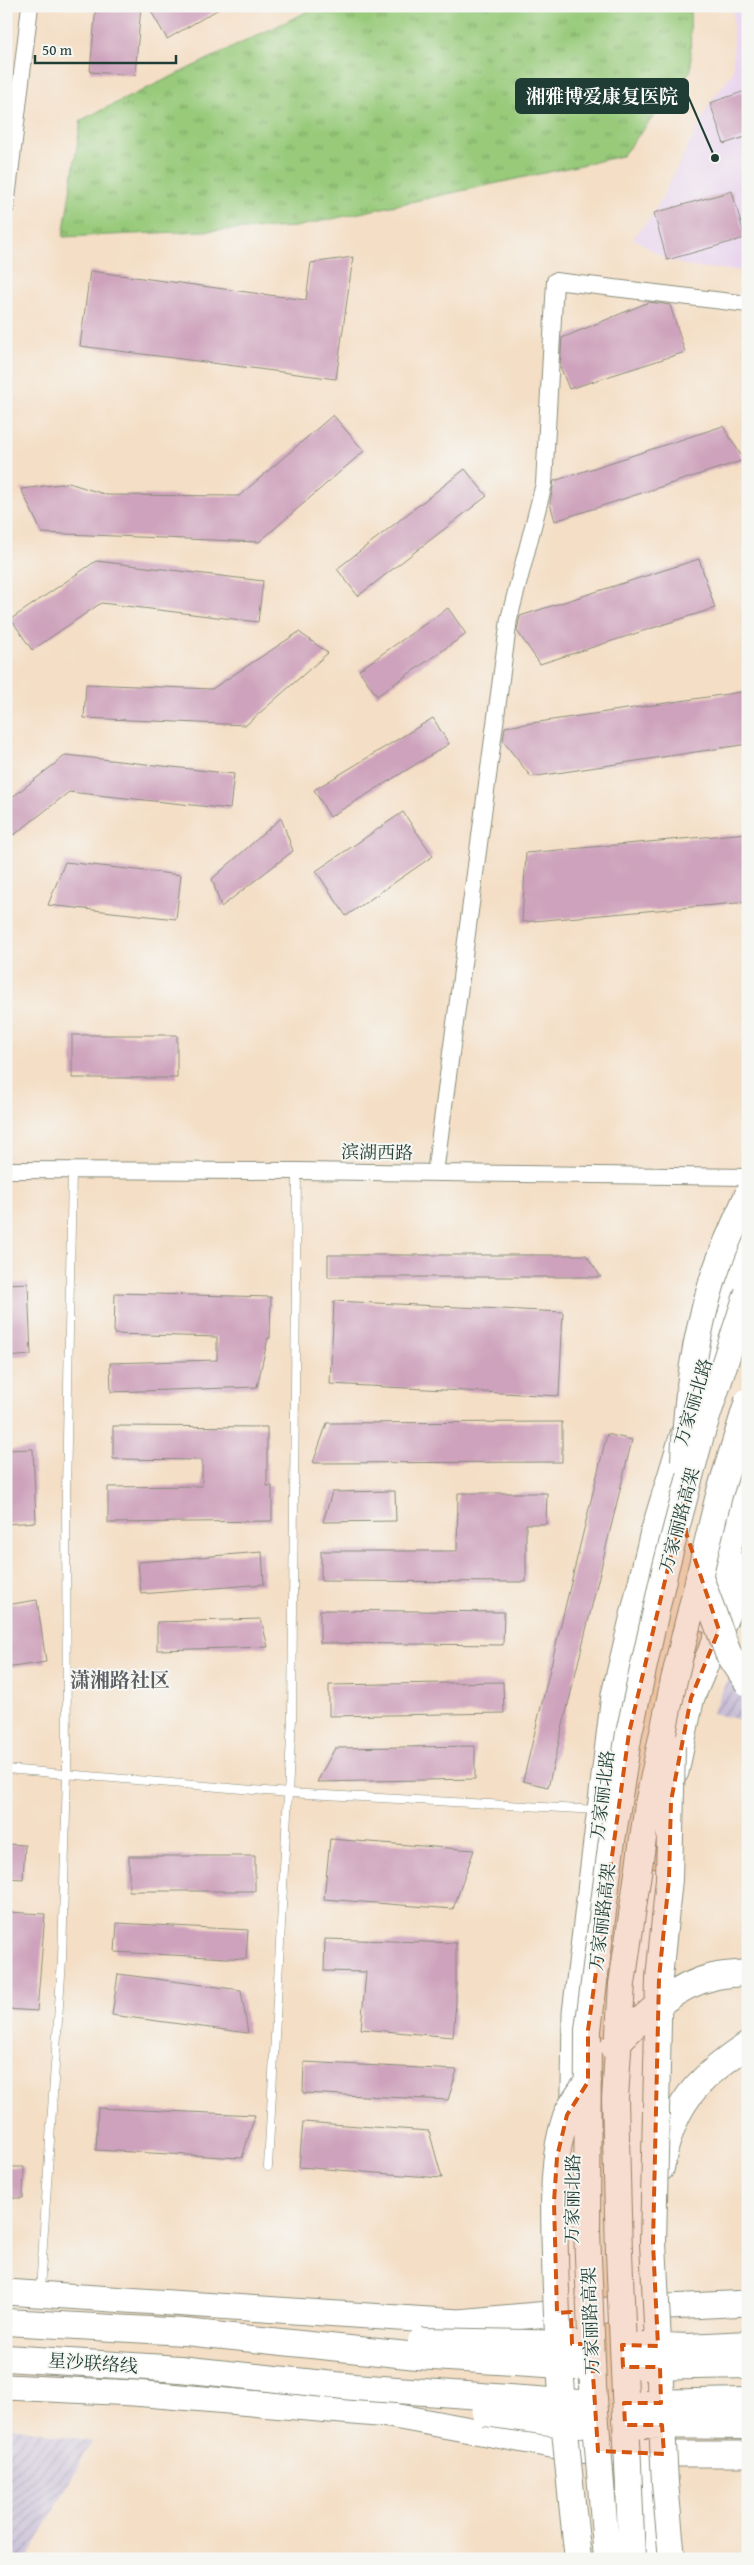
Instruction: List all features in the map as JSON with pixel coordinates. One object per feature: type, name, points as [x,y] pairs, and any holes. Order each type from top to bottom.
[{"type":"highway","points":[[748,1194],[713,1278],[694,1357],[686,1405],[684,1478],[686,1533],[705,1596],[728,1653],[748,1683]]},
{"type":"highway","name":"万家丽路高架","points":[[607,2559],[593,2386],[586,2231],[588,2030],[611,1847],[628,1733],[665,1570],[696,1454],[748,1292]]},
{"type":"highway","name":"万家丽路高架","points":[[632,2559],[619,2252],[615,2099],[622,1984],[648,1804],[682,1689],[719,1495],[748,1401]]},
{"type":"highway","points":[[672,2559],[655,2272],[654,2204],[659,1978],[669,1879],[682,1689],[748,1564]]},
{"type":"highway","points":[[578,2559],[567,2465],[555,2292],[554,2202],[557,2157],[566,2115],[603,2058],[645,2015],[682,1989],[713,1977],[748,1973]]},
{"type":"highway","points":[[654,2204],[665,2142],[681,2104],[715,2067],[748,2045]]},
{"type":"highway","points":[[6,2322],[185,2332],[417,2356],[550,2366],[684,2368],[748,2365]]},
{"type":"highway","points":[[296,2343],[460,2341],[688,2347],[748,2344]]},
{"type":"highway","name":"星沙联络线","points":[[6,2358],[180,2369],[354,2387]]},
{"type":"highway","points":[[354,2387],[562,2403],[748,2401]]},
{"type":"highway","points":[[354,2387],[494,2415],[564,2424],[748,2426]]},
{"type":"main road","name":"万家丽北路","points":[[590,2559],[578,2450],[571,2312],[575,2013],[614,1696],[652,1536],[748,1229]]},
{"type":"main road","points":[[648,2559],[633,2160],[634,2042],[682,1689],[748,1484]]},
{"type":"main road","points":[[6,2292],[459,2322],[571,2312],[748,2303]]},
{"type":"main road","points":[[6,2387],[134,2393],[390,2415],[578,2450],[644,2454],[748,2454]]},
{"type":"street","points":[[6,207],[30,6]]},
{"type":"street","points":[[434,1173],[509,619],[544,484],[555,281],[748,304]]},
{"type":"street","name":"滨湖西路","points":[[6,1170],[297,1170],[748,1178]]},
{"type":"lane","points":[[40,2294],[62,1960],[66,1773],[66,1493],[72,1170]]},
{"type":"lane","points":[[268,2166],[289,1793],[297,1170]]},
{"type":"lane","points":[[6,1769],[289,1793],[598,1810]]},
{"type":"highlighted area","points":[[685,1496],[686,1533],[719,1630],[691,1698],[671,1801],[669,1879],[659,1978],[653,2243],[658,2346],[622,2345],[623,2367],[660,2367],[661,2403],[624,2403],[625,2425],[662,2425],[664,2454],[598,2451],[591,2344],[572,2344],[571,2312],[557,2313],[554,2202],[557,2157],[567,2115],[588,2082],[588,2030],[629,1733]]},
{"type":"shaded area","points":[[733,6],[748,6],[748,271],[693,267],[667,260],[633,238],[654,213],[710,103],[733,72]]},
{"type":"shaded area","points":[[748,1638],[748,1722],[712,1713]]},
{"type":"shaded area","points":[[6,2426],[92,2441],[27,2559],[6,2559]]},
{"type":"green space","points":[[319,6],[690,6],[691,70],[622,156],[295,227],[63,237],[81,120]]},
{"type":"building","points":[[96,6],[141,6],[135,75],[90,72]]},
{"type":"building","points":[[148,6],[224,6],[167,39]]},
{"type":"building","points":[[748,90],[748,136],[724,144],[710,103]]},
{"type":"building","points":[[732,191],[745,238],[667,260],[654,213]]},
{"type":"building","points":[[353,257],[336,379],[80,346],[90,271],[306,300],[311,263]]},
{"type":"building","points":[[649,302],[670,305],[685,352],[569,389],[560,366],[562,338]]},
{"type":"building","points":[[333,415],[364,451],[259,542],[42,533],[21,489],[69,483],[107,495],[239,496]]},
{"type":"building","points":[[723,426],[744,460],[555,521],[550,503],[554,481]]},
{"type":"building","points":[[465,469],[487,496],[358,596],[337,569]]},
{"type":"building","points":[[699,559],[715,608],[540,664],[517,631],[520,616]]},
{"type":"building","points":[[96,561],[263,581],[258,622],[101,603],[32,650],[11,619]]},
{"type":"building","points":[[448,608],[466,634],[377,696],[359,670]]},
{"type":"building","points":[[299,632],[328,653],[246,725],[84,718],[86,684],[212,689]]},
{"type":"building","points":[[748,691],[748,744],[531,777],[503,741],[505,727]]},
{"type":"building","points":[[433,718],[449,744],[330,817],[314,790]]},
{"type":"building","points":[[66,755],[234,774],[230,809],[69,792],[14,835],[6,826],[6,802]]},
{"type":"building","points":[[403,812],[433,856],[346,916],[316,871]]},
{"type":"building","points":[[281,818],[293,851],[221,907],[212,879]]},
{"type":"building","points":[[748,833],[748,902],[522,922],[526,853]]},
{"type":"building","points":[[65,862],[181,875],[176,919],[48,905]]},
{"type":"building","points":[[72,1035],[177,1035],[177,1078],[72,1078]]},
{"type":"building","points":[[328,1255],[586,1255],[601,1277],[328,1277]]},
{"type":"building","points":[[28,1283],[31,1355],[6,1357],[6,1284]]},
{"type":"building","points":[[115,1293],[271,1297],[270,1338],[268,1338],[257,1387],[111,1392],[110,1363],[217,1360],[217,1337],[114,1334]]},
{"type":"building","points":[[334,1301],[563,1312],[559,1396],[330,1384]]},
{"type":"building","points":[[562,1422],[562,1462],[313,1463],[327,1423]]},
{"type":"building","points":[[113,1426],[267,1427],[267,1486],[272,1486],[272,1521],[108,1523],[108,1487],[202,1486],[202,1460],[113,1459]]},
{"type":"building","points":[[607,1434],[632,1440],[548,1787],[523,1781]]},
{"type":"building","points":[[33,1449],[36,1522],[6,1524],[6,1450]]},
{"type":"building","points":[[395,1491],[396,1521],[323,1522],[332,1492]]},
{"type":"building","points":[[458,1493],[547,1493],[546,1524],[526,1524],[526,1582],[321,1581],[321,1551],[457,1551]]},
{"type":"building","points":[[262,1552],[264,1584],[141,1594],[138,1562]]},
{"type":"building","points":[[37,1600],[46,1662],[6,1668],[6,1605]]},
{"type":"building","points":[[320,1610],[504,1612],[503,1645],[320,1643]]},
{"type":"building","points":[[261,1619],[268,1647],[157,1650],[157,1622]]},
{"type":"building","points":[[503,1682],[504,1713],[329,1716],[329,1685]]},
{"type":"building","points":[[475,1746],[475,1779],[317,1782],[335,1748]]},
{"type":"building","points":[[330,1839],[474,1850],[453,1909],[324,1899]]},
{"type":"building","points":[[6,1844],[25,1845],[23,1879],[6,1878]]},
{"type":"building","points":[[129,1856],[255,1856],[255,1891],[129,1891]]},
{"type":"building","points":[[6,1912],[45,1914],[37,2011],[6,2009]]},
{"type":"building","points":[[117,1923],[248,1930],[246,1959],[115,1952]]},
{"type":"building","points":[[325,1939],[456,1943],[456,2002],[453,2037],[361,2029],[366,1972],[324,1971]]},
{"type":"building","points":[[118,1974],[241,1990],[248,2033],[112,2015]]},
{"type":"building","points":[[304,2062],[457,2070],[448,2100],[303,2093]]},
{"type":"building","points":[[98,2108],[255,2115],[242,2158],[96,2150]]},
{"type":"building","points":[[303,2122],[429,2131],[442,2178],[299,2167]]},
{"type":"building","points":[[6,2167],[24,2167],[23,2198],[6,2198]]},
{"type":"place","name":"湘雅博爱康复医院","points":[[715,158]]},
{"type":"district","name":"潇湘路社区","points":[[120,1679]]}]
